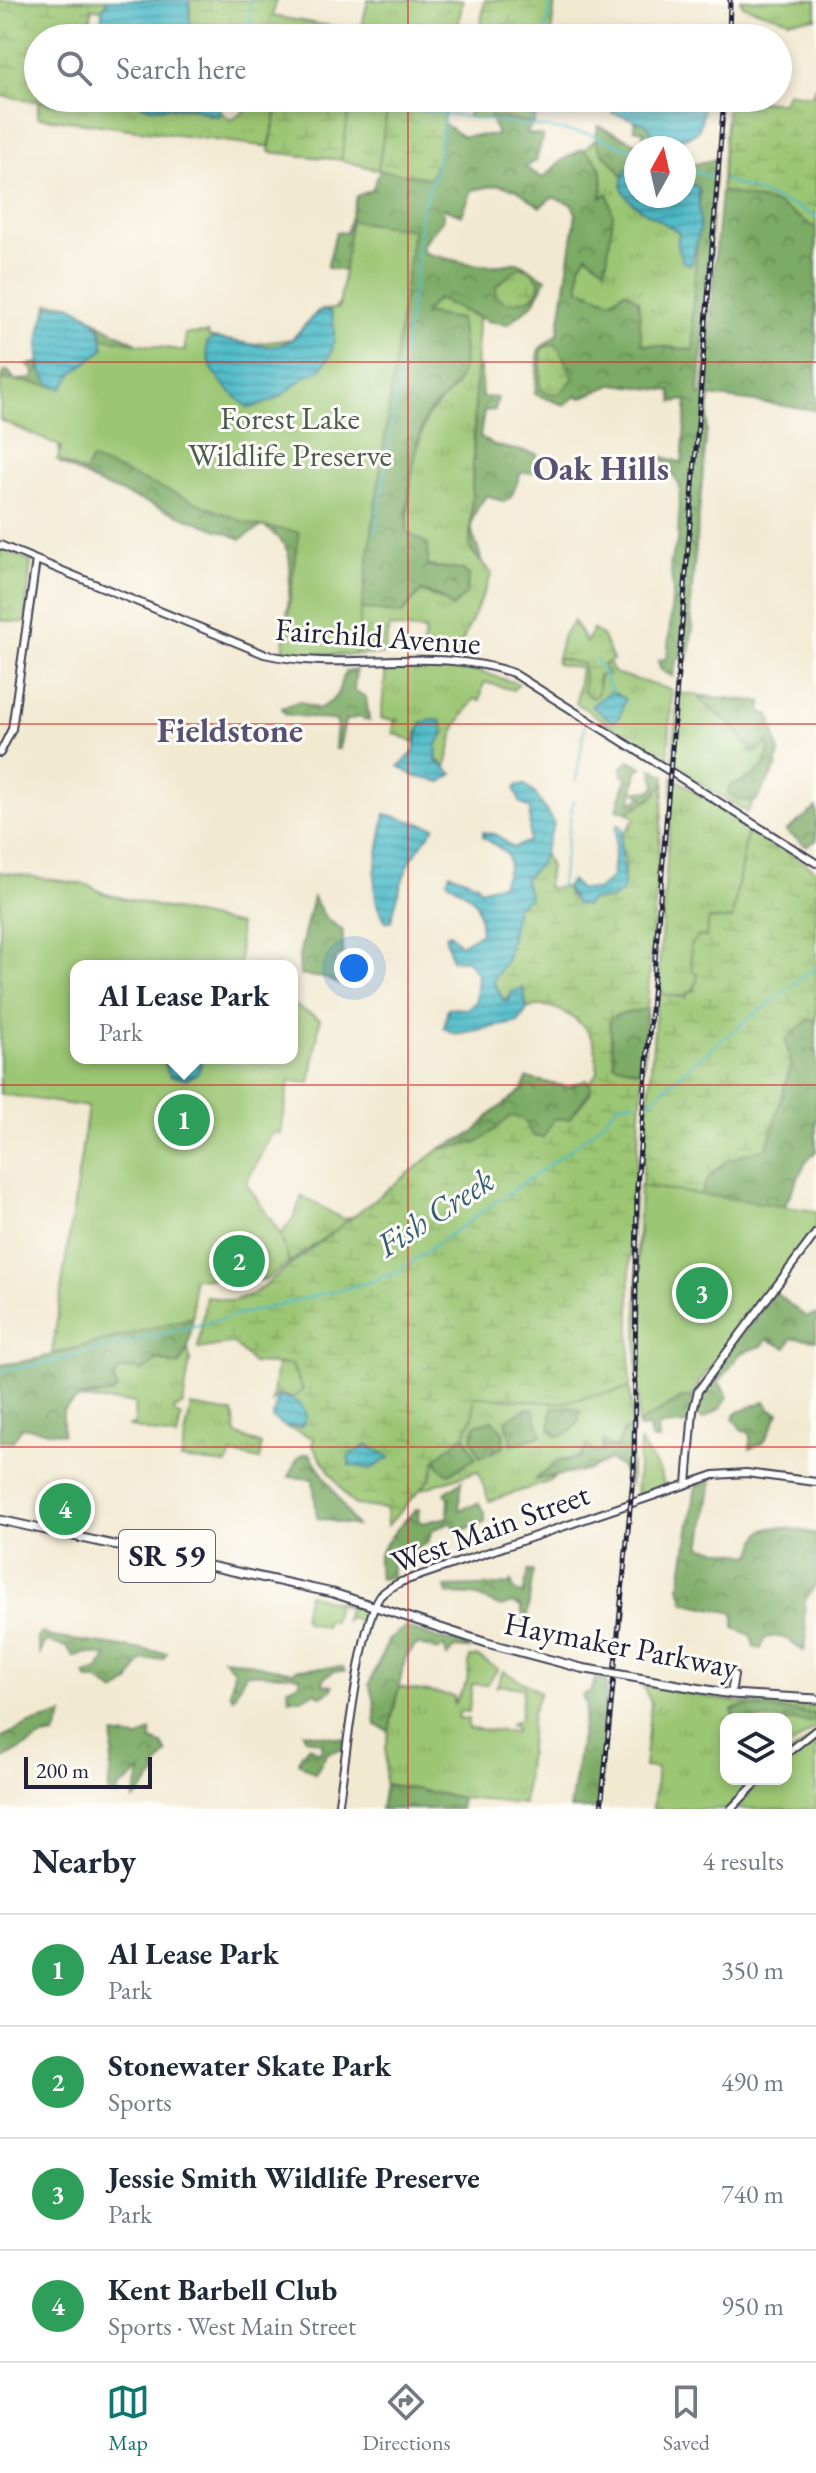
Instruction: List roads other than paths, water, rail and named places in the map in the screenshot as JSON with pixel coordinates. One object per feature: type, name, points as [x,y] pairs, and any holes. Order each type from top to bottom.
[{"type":"main road","name":"Fairchild Avenue","points":[[0,545],[265,654],[303,660],[472,664],[513,673],[816,863]]},
{"type":"main road","points":[[0,753],[12,729],[36,560]]},
{"type":"main road","points":[[687,1484],[694,1401],[703,1382],[816,1233]]},
{"type":"main road","name":"West Main Street","points":[[0,1520],[318,1589],[375,1605],[382,1594],[401,1582],[687,1484],[741,1472],[816,1482]]},
{"type":"main road","points":[[338,1809],[360,1671],[375,1605]]},
{"type":"main road","name":"Haymaker Parkway","points":[[375,1605],[487,1643],[581,1668],[731,1694],[816,1699]]},
{"type":"main road","points":[[731,1694],[734,1675]]},
{"type":"main road","points":[[792,1749],[816,1730]]},
{"type":"main road","points":[[731,1809],[754,1785]]},
{"type":"water","points":[[108,0],[189,0],[190,24],[101,24],[102,9]]},
{"type":"water","points":[[612,112],[702,112],[698,131],[690,136],[654,136],[647,124]]},
{"type":"water","points":[[698,187],[700,227],[691,265],[683,262],[677,245],[679,233],[639,208],[696,208]]},
{"type":"water","points":[[70,305],[95,321],[104,349],[73,373],[62,389],[52,385],[40,366],[39,340],[50,306]]},
{"type":"water","points":[[322,310],[331,312],[334,336],[325,364],[266,403],[249,408],[226,388],[209,362],[207,342],[212,339],[261,346],[280,345],[294,338]]},
{"type":"water","points":[[611,691],[625,699],[620,717],[613,722],[591,706]]},
{"type":"water","points":[[441,721],[444,733],[437,744],[436,761],[453,774],[441,782],[416,777],[399,766],[413,753],[422,722]]},
{"type":"water","points":[[518,785],[525,785],[536,795],[554,824],[540,864],[524,879],[530,897],[516,906],[507,959],[493,981],[504,1001],[509,1001],[511,992],[523,988],[527,1009],[519,1022],[456,1034],[444,1028],[448,1008],[466,1009],[476,1002],[478,975],[466,960],[452,960],[445,935],[450,933],[460,945],[481,933],[479,912],[474,901],[447,881],[450,873],[476,883],[480,890],[502,884],[509,860],[504,851],[483,837],[483,832],[497,835],[513,848],[529,841],[530,809],[520,802],[515,789]]},
{"type":"water","points":[[385,814],[435,827],[410,862],[391,921],[387,922],[380,912],[375,885]]},
{"type":"water","points":[[617,824],[623,829],[622,892],[612,899],[590,900],[585,906],[575,903],[566,887],[571,880],[579,889],[597,890],[612,877]]},
{"type":"water","points":[[164,1064],[201,1064],[198,1073],[187,1079],[170,1076]]},
{"type":"water","points":[[278,1397],[292,1400],[303,1407],[306,1417],[301,1427],[286,1427],[272,1418]]},
{"type":"water","points":[[367,1445],[390,1457],[371,1469],[350,1465],[348,1456]]},
{"type":"waterway","name":"Fish Creek","points":[[249,0],[251,24]]},
{"type":"waterway","points":[[547,24],[552,0]]},
{"type":"waterway","name":"Fish Creek","points":[[433,112],[589,134],[624,147]]},
{"type":"waterway","points":[[531,124],[533,112]]},
{"type":"waterway","points":[[375,533],[415,280],[422,210],[436,167],[445,114]]},
{"type":"waterway","name":"Fish Creek","points":[[696,172],[714,178]]},
{"type":"waterway","name":"Fish Creek","points":[[724,180],[793,205],[816,217]]},
{"type":"waterway","points":[[596,659],[612,692]]},
{"type":"waterway","points":[[576,781],[585,725]]},
{"type":"waterway","points":[[560,889],[573,801]]},
{"type":"waterway","name":"Fish Creek","points":[[649,1102],[705,1053],[816,967]]},
{"type":"waterway","name":"Fish Creek","points":[[0,1371],[42,1364],[366,1283],[397,1272],[572,1148],[594,1131],[621,1102],[636,1102]]},
{"type":"railway","points":[[729,24],[730,0]]},
{"type":"railway","points":[[601,1809],[634,1468],[637,1186],[723,112]]},
{"type":"place","name":"Al Lease Park","points":[[184,1120]]},
{"type":"place","name":"Stonewater Skate Park","points":[[239,1261]]},
{"type":"place","name":"Jessie Smith Wildlife Preserve","points":[[702,1293]]},
{"type":"place","name":"Kent Barbell Club","points":[[65,1509]]},
{"type":"district","name":"Oak Hills","points":[[601,468]]},
{"type":"district","name":"Fieldstone","points":[[230,730]]},
{"type":"park label","name":"Forest Lake Wildlife Preserve","points":[[290,436]]}]
